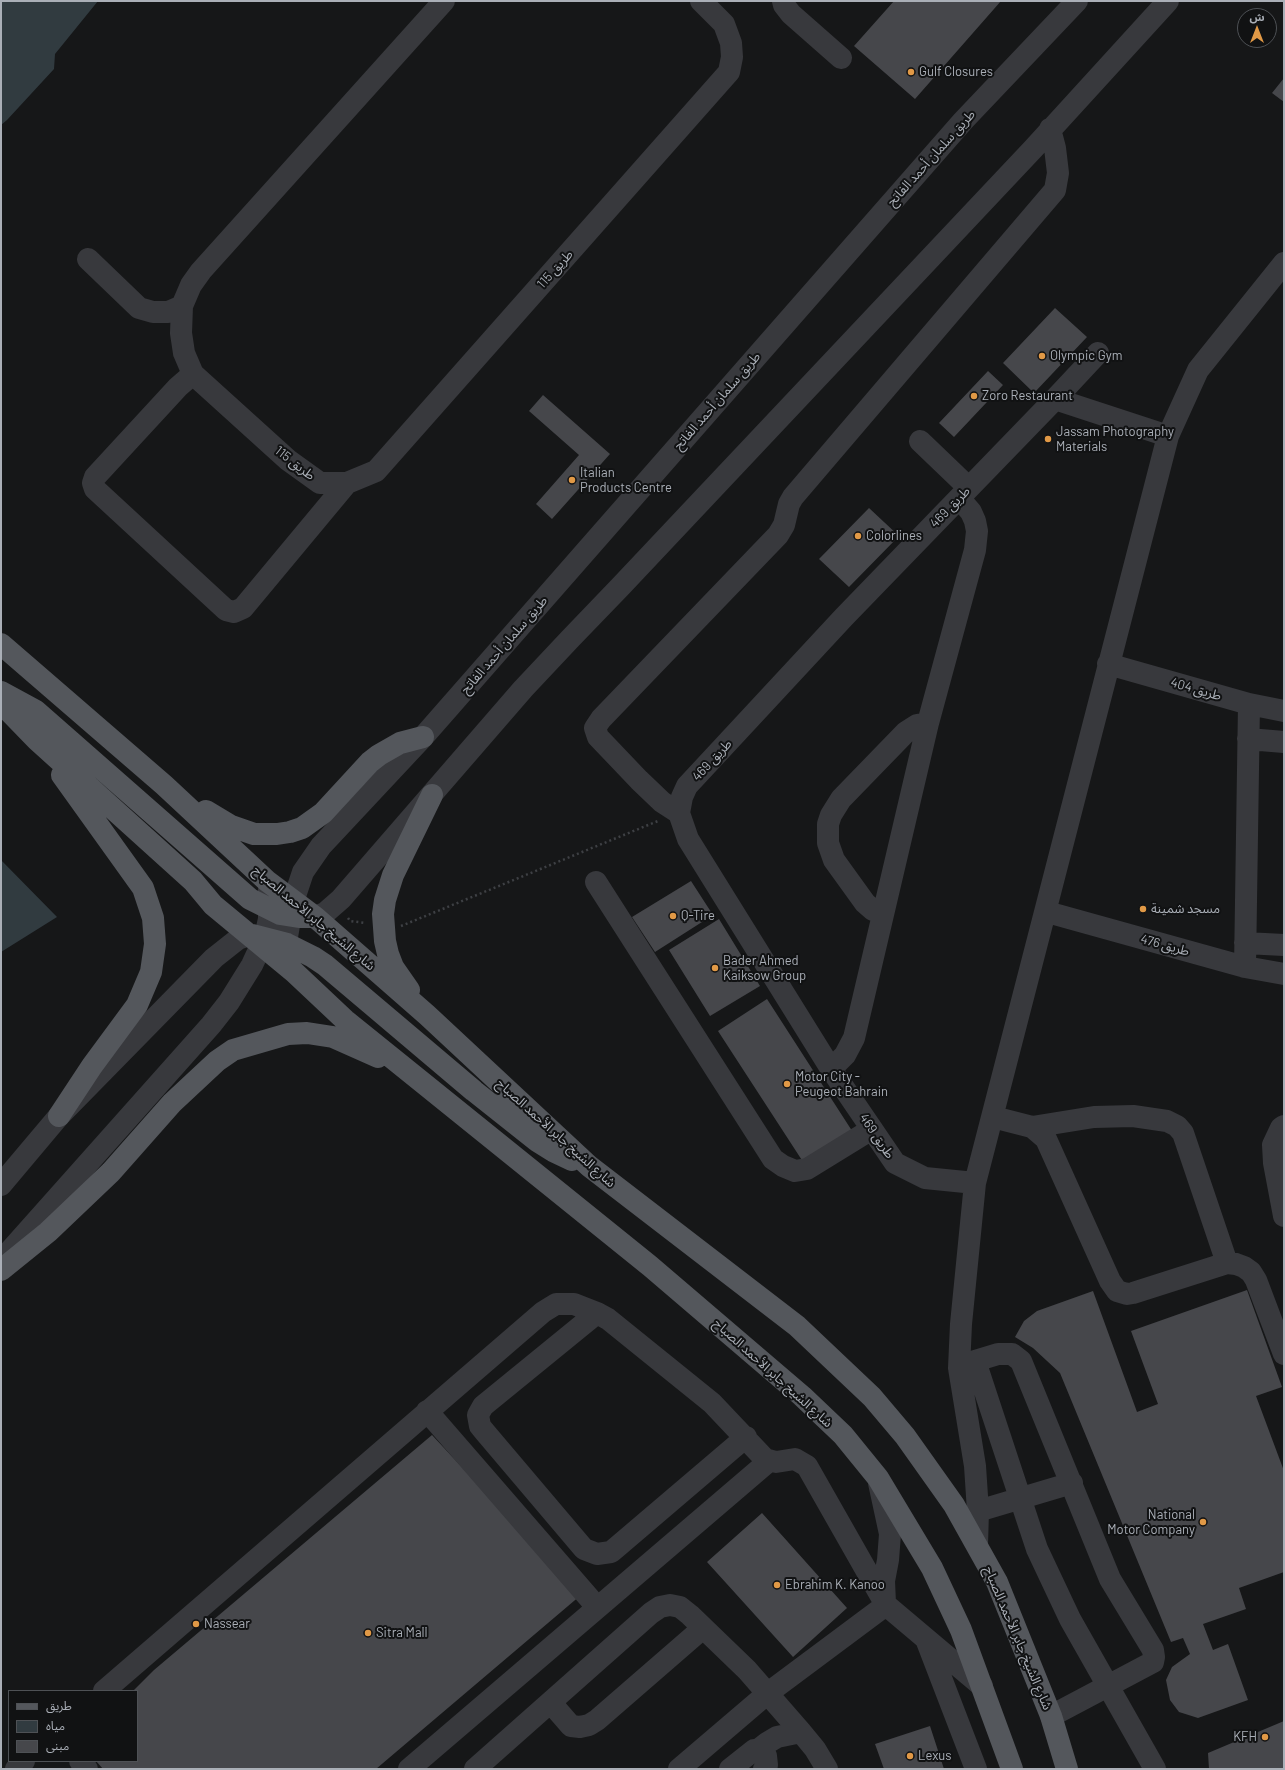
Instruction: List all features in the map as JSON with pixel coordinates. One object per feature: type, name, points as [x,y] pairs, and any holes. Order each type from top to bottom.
[{"type":"main road","name":"شارع الشيخ جابر الأحمد الصباح","points":[[1,644],[164,785],[267,881]]},
{"type":"main road","name":"شارع الشيخ جابر الأحمد الصباح","points":[[1,692],[36,711],[250,899],[315,917],[427,1015],[589,1166],[797,1326],[872,1397],[904,1436],[954,1505],[997,1582],[1051,1716],[1067,1769]]},
{"type":"main road","name":"شارع الشيخ جابر الأحمد الصباح","points":[[1,704],[37,740],[193,881],[213,904],[258,939],[345,1020],[650,1266],[802,1396],[843,1435],[878,1478],[932,1568],[961,1630],[1012,1769]]},
{"type":"main road","points":[[164,785],[231,826],[254,834],[277,834],[302,828],[323,814],[370,762],[379,755],[400,744],[423,738]]},
{"type":"main road","points":[[37,740],[143,888],[153,918],[155,944],[151,972],[137,1006],[92,1066],[59,1116]]},
{"type":"main road","points":[[427,1015],[393,967],[385,941],[383,927],[385,900],[388,887],[432,795]]},
{"type":"main road","points":[[258,939],[287,944],[313,956],[474,1091],[537,1141],[559,1154],[589,1166]]},
{"type":"main road","points":[[1,1270],[48,1232],[111,1172],[172,1103],[217,1061],[233,1050],[288,1034],[307,1033],[333,1037],[404,1068]]},
{"type":"street","name":"طريق 115","points":[[444,1],[201,271],[191,285],[182,306],[180,333],[184,354],[193,374],[288,460],[320,482],[347,483],[376,471],[729,72],[732,57],[731,43],[724,24],[701,1]]},
{"type":"street","points":[[783,1],[784,5],[791,14],[841,58]]},
{"type":"street","name":"طريق سلمان أحمد الفاتح","points":[[294,972],[289,958],[284,909],[303,872],[321,846],[423,738],[962,121],[1077,1]]},
{"type":"street","points":[[315,917],[325,913],[336,904],[523,689],[638,569],[1033,149],[1168,1]]},
{"type":"street","points":[[679,813],[662,802],[598,738],[595,728],[601,719],[778,535],[784,525],[789,504],[793,497],[1055,190],[1058,173],[1055,148],[1050,130]]},
{"type":"street","points":[[88,259],[139,308],[153,312],[168,312],[182,306]]},
{"type":"street","points":[[977,1545],[978,1511],[975,1466],[967,1364],[961,1324],[975,1183],[1047,912],[1108,664],[1168,436],[1198,370],[1284,263]]},
{"type":"street","name":"طريق 469","points":[[975,1183],[925,1178],[895,1163],[831,1069],[688,839],[679,813],[682,796],[687,786],[844,616],[1098,353]]},
{"type":"street","points":[[193,374],[178,387],[100,471],[95,477],[93,483],[95,488],[226,610],[234,612],[242,608],[347,483]]},
{"type":"street","points":[[1055,399],[1168,436]]},
{"type":"street","points":[[831,1069],[845,1055],[854,1038],[928,723],[977,540],[975,521],[964,493],[920,441]]},
{"type":"street","name":"طريق 404","points":[[1108,664],[1249,704],[1284,711]]},
{"type":"street","points":[[1245,967],[1249,704]]},
{"type":"street","points":[[883,913],[873,910],[865,904],[834,860],[828,843],[828,824],[831,815],[841,799],[906,732],[916,725],[928,723]]},
{"type":"street","points":[[1248,739],[1284,742]]},
{"type":"street","points":[[1,1261],[211,1025],[244,980],[258,939],[284,909],[267,881]]},
{"type":"street","points":[[596,882],[773,1159],[783,1166],[795,1171],[807,1169],[872,1129]]},
{"type":"street","name":"طريق 476","points":[[1047,912],[1245,967],[1284,974]]},
{"type":"street","points":[[1,1185],[59,1116],[214,958],[238,939],[258,939]]},
{"type":"street","points":[[1245,943],[1284,946]]},
{"type":"street","points":[[993,1117],[1032,1127],[1094,1117],[1133,1116],[1167,1121],[1177,1126],[1183,1134],[1227,1263]]},
{"type":"street","points":[[1284,1126],[1281,1128],[1273,1145],[1274,1163],[1284,1216]]},
{"type":"street","points":[[1032,1127],[1046,1139],[1110,1281],[1117,1291],[1133,1294],[1227,1263],[1244,1267],[1251,1272],[1256,1280],[1284,1354]]},
{"type":"street","points":[[105,1690],[542,1312],[556,1304],[574,1304],[608,1319],[712,1403],[746,1437],[761,1456],[769,1461],[776,1462],[795,1459],[807,1466],[886,1605],[982,1686]]},
{"type":"street","points":[[597,1313],[483,1406],[478,1416],[480,1426],[584,1549],[597,1554],[611,1552],[746,1437]]},
{"type":"street","points":[[967,1364],[998,1354],[1012,1354],[1021,1361],[1110,1579],[1153,1650],[1153,1662],[1051,1716]]},
{"type":"street","points":[[967,1364],[1020,1497],[1037,1549],[1070,1619],[1155,1769]]},
{"type":"street","points":[[427,1411],[597,1608]]},
{"type":"street","points":[[409,1769],[769,1461]]},
{"type":"street","points":[[878,1478],[890,1534],[889,1553],[884,1581],[886,1605]]},
{"type":"street","points":[[978,1511],[1020,1497],[1072,1483]]},
{"type":"street","points":[[475,1769],[660,1607],[670,1605],[680,1607],[768,1693],[802,1732],[815,1749],[827,1769]]},
{"type":"street","points":[[679,1769],[768,1693],[886,1605]]},
{"type":"street","points":[[551,1703],[571,1726],[580,1727],[589,1725],[598,1720],[703,1628]]},
{"type":"street","points":[[926,1639],[976,1769]]},
{"type":"street","points":[[730,1769],[749,1752],[761,1760],[767,1742],[777,1737],[802,1732]]},
{"type":"path","points":[[336,904],[350,921],[395,929],[679,813]]},
{"type":"water","points":[[1,1],[98,1],[55,54],[54,69],[1,125]]},
{"type":"water","points":[[1,860],[57,917],[1,952]]},
{"type":"building","name":"Gulf Closures","points":[[894,1],[1001,1],[915,99],[854,46]]},
{"type":"building","points":[[1284,78],[1284,102],[1272,93]]},
{"type":"building","points":[[1055,308],[1087,337],[1034,393],[1003,363]]},
{"type":"building","points":[[988,371],[1003,385],[954,437],[939,423]]},
{"type":"building","name":"Italian Products Centre","points":[[543,395],[610,454],[552,519],[536,504],[579,455],[529,411]]},
{"type":"building","points":[[869,508],[899,536],[849,587],[819,559]]},
{"type":"building","name":"Q-Tire","points":[[691,881],[713,915],[655,952],[632,917]]},
{"type":"building","name":"Bader Ahmed Kaiksow Group","points":[[719,919],[760,986],[710,1016],[669,950]]},
{"type":"building","name":"Motor City - Peugeot Bahrain","points":[[767,999],[856,1137],[807,1168],[718,1031]]},
{"type":"building","name":"National Motor Company","points":[[1247,1290],[1282,1387],[1256,1396],[1284,1471],[1284,1572],[1239,1588],[1246,1609],[1203,1624],[1213,1650],[1228,1644],[1248,1700],[1198,1718],[1179,1712],[1170,1700],[1166,1680],[1172,1667],[1190,1654],[1183,1638],[1171,1642],[1060,1373],[1033,1348],[1015,1337],[1024,1321],[1037,1311],[1093,1291],[1137,1412],[1158,1404],[1131,1331]]},
{"type":"building","name":"Sitra Mall","points":[[432,1435],[581,1595],[376,1769],[103,1769],[97,1762],[138,1762],[138,1690],[134,1690],[154,1670]]},
{"type":"building","name":"Ebrahim K. Kanoo","points":[[762,1513],[847,1608],[793,1657],[707,1562]]},
{"type":"building","name":"KFH","points":[[1284,1721],[1284,1769],[1209,1769],[1208,1753]]},
{"type":"building","name":"Lexus","points":[[930,1726],[944,1769],[884,1769],[875,1744]]},
{"type":"place","name":"Gulf Closures","points":[[911,72]]},
{"type":"place","name":"Olympic Gym","points":[[1042,356]]},
{"type":"place","name":"Zoro Restaurant","points":[[974,396]]},
{"type":"place","name":"Jassam Photography Materials","points":[[1048,439]]},
{"type":"place","name":"Italian Products Centre","points":[[572,480]]},
{"type":"place","name":"Colorlines","points":[[858,536]]},
{"type":"place","name":"مسجد شمينة","points":[[1143,909]]},
{"type":"place","name":"Q-Tire","points":[[673,916]]},
{"type":"place","name":"Bader Ahmed Kaiksow Group","points":[[715,968]]},
{"type":"place","name":"Motor City - Peugeot Bahrain","points":[[787,1084]]},
{"type":"place","name":"National Motor Company","points":[[1203,1522]]},
{"type":"place","name":"Ebrahim K. Kanoo","points":[[777,1585]]},
{"type":"place","name":"Nassear","points":[[196,1624]]},
{"type":"place","name":"Sitra Mall","points":[[368,1633]]},
{"type":"place","name":"KFH","points":[[1265,1737]]},
{"type":"place","name":"Lexus","points":[[910,1756]]}]
